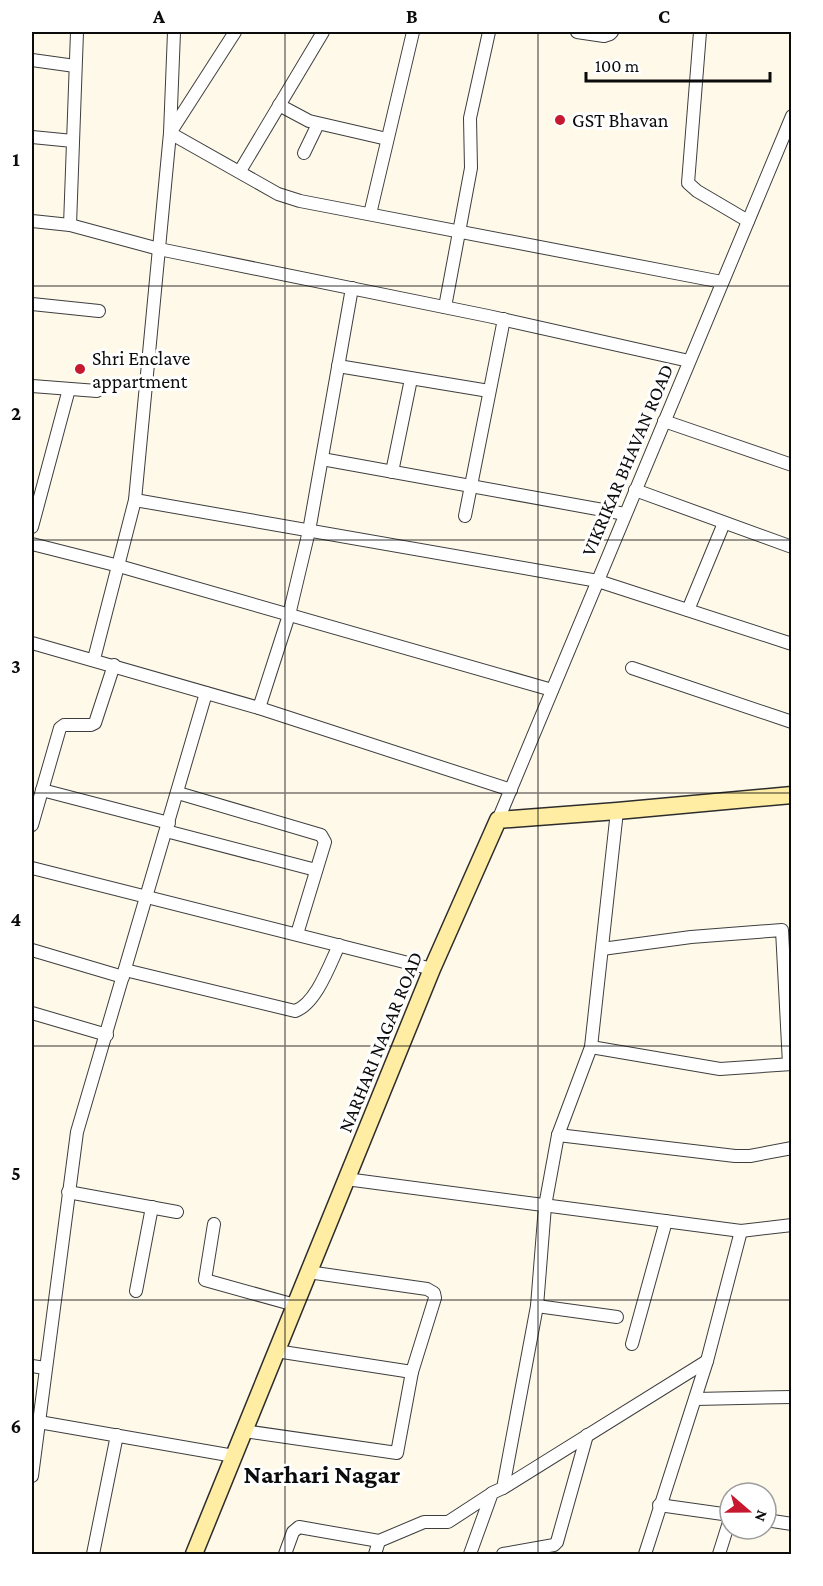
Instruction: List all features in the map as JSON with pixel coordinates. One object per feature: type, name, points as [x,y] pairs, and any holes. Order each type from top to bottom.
[{"type":"street","points":[[70,225],[76,32]]},
{"type":"street","points":[[94,659],[135,500],[170,133],[174,32]]},
{"type":"street","points":[[170,133],[235,32]]},
{"type":"street","points":[[240,171],[323,32]]},
{"type":"street","points":[[370,214],[413,32]]},
{"type":"street","points":[[445,307],[471,168],[470,118],[489,32]]},
{"type":"street","points":[[577,32],[604,36],[612,32]]},
{"type":"street","points":[[700,32],[688,183],[697,191],[748,220]]},
{"type":"street","points":[[32,60],[75,66]]},
{"type":"street","points":[[279,105],[301,118],[318,124],[387,139]]},
{"type":"street","name":"VIKRIKAR BHAVAN ROAD","points":[[498,820],[748,220],[787,140],[792,116]]},
{"type":"street","points":[[304,153],[318,124]]},
{"type":"street","points":[[170,133],[290,198],[459,233],[722,282]]},
{"type":"street","points":[[32,137],[73,141]]},
{"type":"street","points":[[32,221],[70,225],[159,249],[504,319],[689,361]]},
{"type":"street","points":[[259,708],[289,615],[309,531],[352,288]]},
{"type":"street","points":[[32,304],[99,311]]},
{"type":"street","points":[[465,516],[504,319]]},
{"type":"street","points":[[338,366],[489,392]]},
{"type":"street","points":[[392,472],[411,379]]},
{"type":"street","points":[[32,386],[97,391]]},
{"type":"street","points":[[32,527],[69,389]]},
{"type":"street","points":[[664,421],[792,465]]},
{"type":"street","points":[[322,459],[625,514]]},
{"type":"street","points":[[635,490],[792,547]]},
{"type":"street","points":[[135,500],[598,581],[792,644]]},
{"type":"street","points":[[688,610],[724,523]]},
{"type":"street","points":[[32,544],[119,566],[552,690]]},
{"type":"street","points":[[32,643],[259,708],[510,790]]},
{"type":"street","points":[[32,825],[60,728],[95,723],[114,665]]},
{"type":"street","points":[[632,668],[792,722]]},
{"type":"street","points":[[32,1476],[73,1151],[81,1116],[107,1035],[206,693]]},
{"type":"street","points":[[42,790],[316,870]]},
{"type":"street","points":[[177,793],[321,835],[325,842],[297,934]]},
{"type":"street","points":[[498,820],[792,795]]},
{"type":"street","points":[[470,1554],[497,1490],[537,1306],[546,1206],[558,1135],[591,1047],[617,811]]},
{"type":"street","name":"NARHARI NAGAR ROAD","points":[[194,1554],[432,969],[498,820]]},
{"type":"street","points":[[32,868],[432,969]]},
{"type":"street","points":[[591,1047],[720,1069],[790,1064],[787,926],[602,949]]},
{"type":"street","points":[[32,950],[296,1011],[304,1007],[315,993],[339,945]]},
{"type":"street","points":[[32,1013],[107,1035]]},
{"type":"street","points":[[558,1135],[735,1156],[750,1156],[792,1148]]},
{"type":"street","points":[[346,1179],[741,1231],[792,1225]]},
{"type":"street","points":[[68,1192],[177,1212]]},
{"type":"street","points":[[136,1292],[152,1207]]},
{"type":"street","points":[[632,1344],[666,1221]]},
{"type":"street","points":[[214,1224],[205,1280],[295,1305]]},
{"type":"street","points":[[645,1554],[707,1361],[741,1231]]},
{"type":"street","points":[[244,1431],[397,1453],[412,1372],[435,1298],[434,1293],[427,1289],[308,1272]]},
{"type":"street","points":[[537,1306],[617,1317]]},
{"type":"street","points":[[276,1351],[412,1372]]},
{"type":"street","points":[[285,1554],[293,1532],[299,1527],[379,1540],[424,1522],[448,1522],[707,1361]]},
{"type":"street","points":[[32,1366],[45,1368]]},
{"type":"street","points":[[695,1400],[792,1398]]},
{"type":"street","points":[[39,1422],[234,1456]]},
{"type":"street","points":[[503,1554],[554,1545],[557,1542],[587,1435]]},
{"type":"street","points":[[93,1554],[117,1436]]},
{"type":"street","points":[[659,1505],[718,1515]]},
{"type":"street","points":[[375,1554],[379,1540]]},
{"type":"place","name":"GST Bhavan","points":[[560,120]]},
{"type":"place","name":"Shri Enclave appartment","points":[[80,369]]},
{"type":"district","name":"Narhari Nagar","points":[[322,1474]]}]
